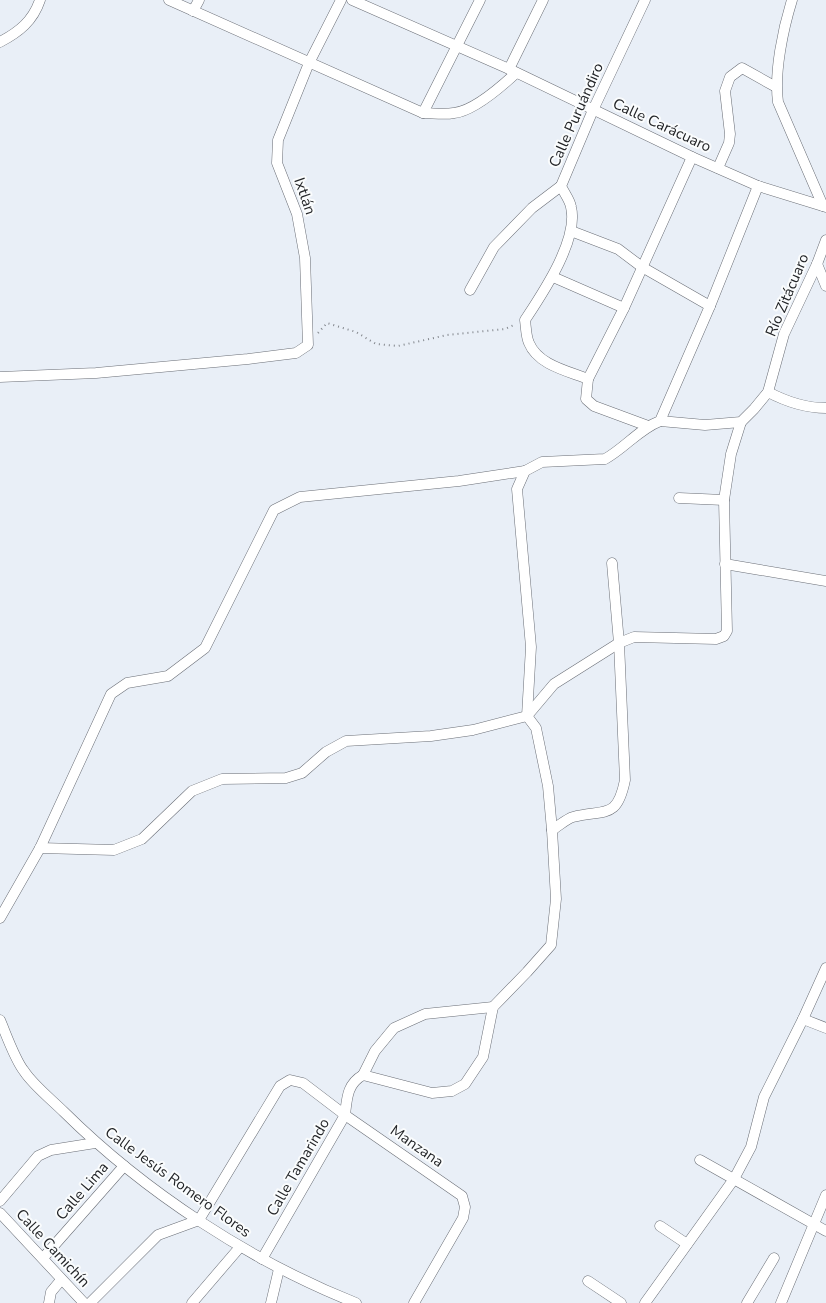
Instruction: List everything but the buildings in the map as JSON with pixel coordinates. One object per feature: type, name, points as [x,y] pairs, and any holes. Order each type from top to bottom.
[{"type":"street","points":[[169,0],[423,113],[455,114],[476,104],[498,89],[513,71],[542,0]]},
{"type":"street","points":[[193,11],[199,0]]},
{"type":"street","name":"Ixtlán","points":[[308,345],[305,258],[297,214],[277,163],[278,140],[309,63],[341,0]]},
{"type":"street","name":"Calle Carácuaro","points":[[352,0],[513,71],[692,157],[758,186],[825,207]]},
{"type":"street","points":[[423,113],[480,0]]},
{"type":"street","name":"Calle Puruándiro","points":[[525,320],[553,277],[571,231],[572,208],[561,186],[593,110],[645,0]]},
{"type":"street","points":[[792,0],[786,19],[776,87],[778,102],[825,207]]},
{"type":"street","points":[[0,42],[15,34],[30,21],[40,2]]},
{"type":"street","points":[[718,168],[729,143],[730,134],[725,90],[730,78],[742,68],[776,87]]},
{"type":"street","points":[[648,426],[594,406],[586,399],[588,379],[624,308],[692,157]]},
{"type":"street","points":[[470,290],[494,248],[532,208],[561,186]]},
{"type":"street","points":[[660,421],[710,306],[758,186]]},
{"type":"street","points":[[571,231],[618,249],[642,268],[710,306]]},
{"type":"street","name":"Río Zitácuaro","points":[[768,392],[784,334],[817,264],[826,240]]},
{"type":"street","points":[[817,264],[826,286]]},
{"type":"street","points":[[553,277],[624,308]]},
{"type":"street","points":[[525,320],[528,342],[534,353],[546,362],[588,379]]},
{"type":"street","points":[[0,377],[96,373],[248,359],[296,354],[308,345]]},
{"type":"street","points":[[40,848],[114,850],[142,839],[192,792],[222,779],[286,778],[302,773],[326,752],[346,741],[431,736],[473,730],[527,716],[554,684],[618,643],[634,637],[716,639],[724,636],[727,631],[724,500],[730,454],[741,422],[768,392],[802,406],[826,408]]},
{"type":"street","points":[[0,918],[40,848],[110,694],[127,683],[168,676],[205,648],[274,510],[300,497],[459,481],[525,471],[542,462],[605,459],[614,454],[648,426],[660,421],[705,425],[741,422]]},
{"type":"street","points":[[363,1075],[432,1093],[452,1091],[465,1084],[483,1057],[493,1007],[551,944],[556,899],[548,786],[536,728],[527,716],[531,646],[517,489],[525,471]]},
{"type":"street","points":[[679,498],[724,500]]},
{"type":"street","points":[[552,830],[571,818],[609,811],[622,798],[626,780],[612,563]]},
{"type":"street","points":[[725,564],[826,581]]},
{"type":"street","points":[[644,1303],[734,1178],[751,1147],[764,1097],[804,1019],[826,968]]},
{"type":"street","points":[[345,1115],[347,1094],[354,1080],[363,1075],[376,1051],[394,1028],[425,1014],[493,1007]]},
{"type":"street","points":[[804,1019],[826,1028]]},
{"type":"street","name":"Calle Jesús Romero Flores","points":[[0,1020],[24,1071],[95,1143],[198,1220],[240,1247],[338,1300],[356,1303]]},
{"type":"street","name":"Manzana","points":[[198,1220],[280,1086],[290,1080],[303,1083],[345,1115],[462,1196],[465,1207],[463,1218],[414,1303]]},
{"type":"street","name":"Calle Tamarindo","points":[[262,1259],[345,1115]]},
{"type":"street","points":[[0,1200],[38,1156],[51,1150],[95,1143]]},
{"type":"street","points":[[700,1160],[826,1231]]},
{"type":"street","name":"Calle Lima","points":[[44,1258],[124,1166]]},
{"type":"street","points":[[781,1303],[826,1195]]},
{"type":"street","name":"Calle Camichín","points":[[0,1213],[84,1303]]},
{"type":"street","points":[[90,1303],[158,1235],[198,1220]]},
{"type":"street","points":[[660,1226],[687,1244]]},
{"type":"street","points":[[192,1303],[240,1247]]},
{"type":"street","points":[[747,1303],[774,1258]]},
{"type":"street","points":[[271,1303],[279,1269]]},
{"type":"street","points":[[49,1303],[51,1292],[61,1280]]},
{"type":"street","points":[[588,1281],[621,1303]]},
{"type":"path","points":[[308,345],[327,323],[356,332],[376,344],[398,346],[447,335],[505,329],[525,320]]}]
